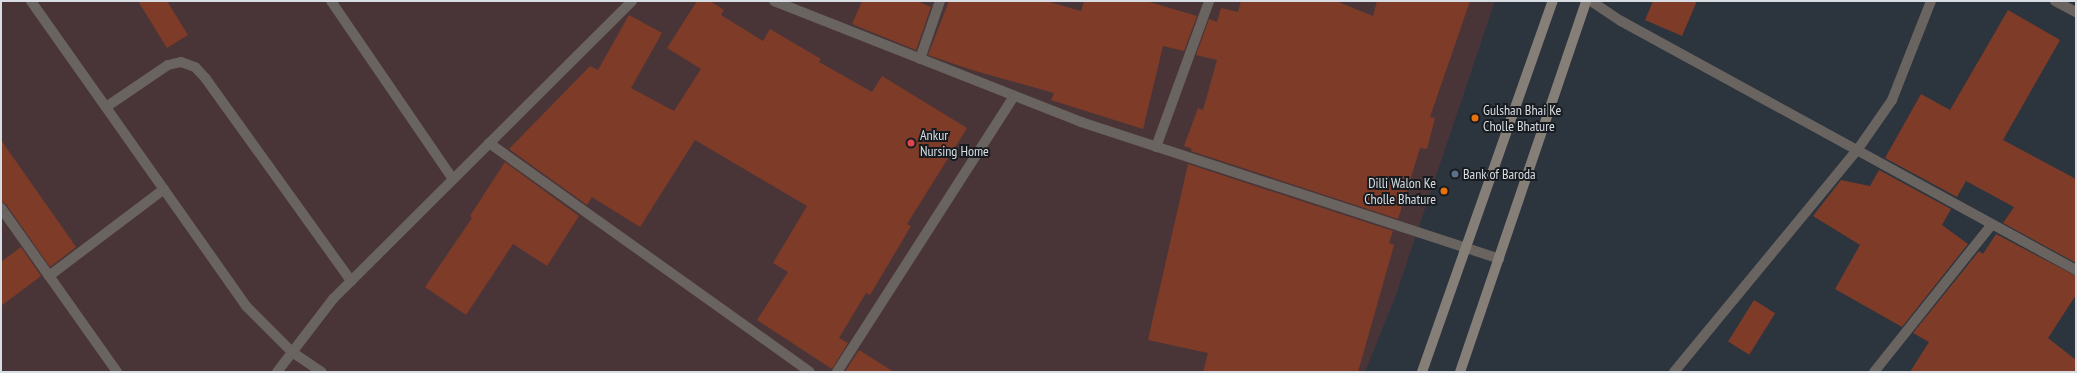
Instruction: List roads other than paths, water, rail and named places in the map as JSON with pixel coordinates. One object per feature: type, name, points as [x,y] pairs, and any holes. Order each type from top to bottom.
[{"type":"main road","points":[[1422,372],[1553,1]]},
{"type":"main road","points":[[1460,372],[1586,1]]},
{"type":"street","points":[[30,1],[246,306],[269,332],[292,352],[322,372]]},
{"type":"street","points":[[332,1],[453,179]]},
{"type":"street","points":[[277,372],[333,299],[632,1]]},
{"type":"street","points":[[774,1],[1081,122],[1499,259]]},
{"type":"street","points":[[920,59],[940,1]]},
{"type":"street","points":[[1156,147],[1209,1]]},
{"type":"street","points":[[1591,1],[1621,21],[1858,149],[2076,270]]},
{"type":"street","points":[[1674,372],[1858,149],[1892,100],[1931,1]]},
{"type":"street","points":[[2055,1],[2076,12]]},
{"type":"street","points":[[106,107],[168,66],[181,62],[195,67],[206,79],[351,281]]},
{"type":"street","points":[[837,372],[1014,96]]},
{"type":"street","points":[[490,143],[810,372]]},
{"type":"street","points":[[49,276],[164,189]]},
{"type":"street","points":[[1,208],[117,372]]},
{"type":"street","points":[[1874,372],[1992,224]]},
{"type":"place","name":"Gulshan Bhai Ke Cholle Bhature","points":[[1475,118]]},
{"type":"place","name":"Ankur Nursing Home","points":[[911,143]]},
{"type":"place","name":"Bank of Baroda","points":[[1455,174]]},
{"type":"place","name":"Dilli Walon Ke Cholle Bhature","points":[[1444,191]]}]
